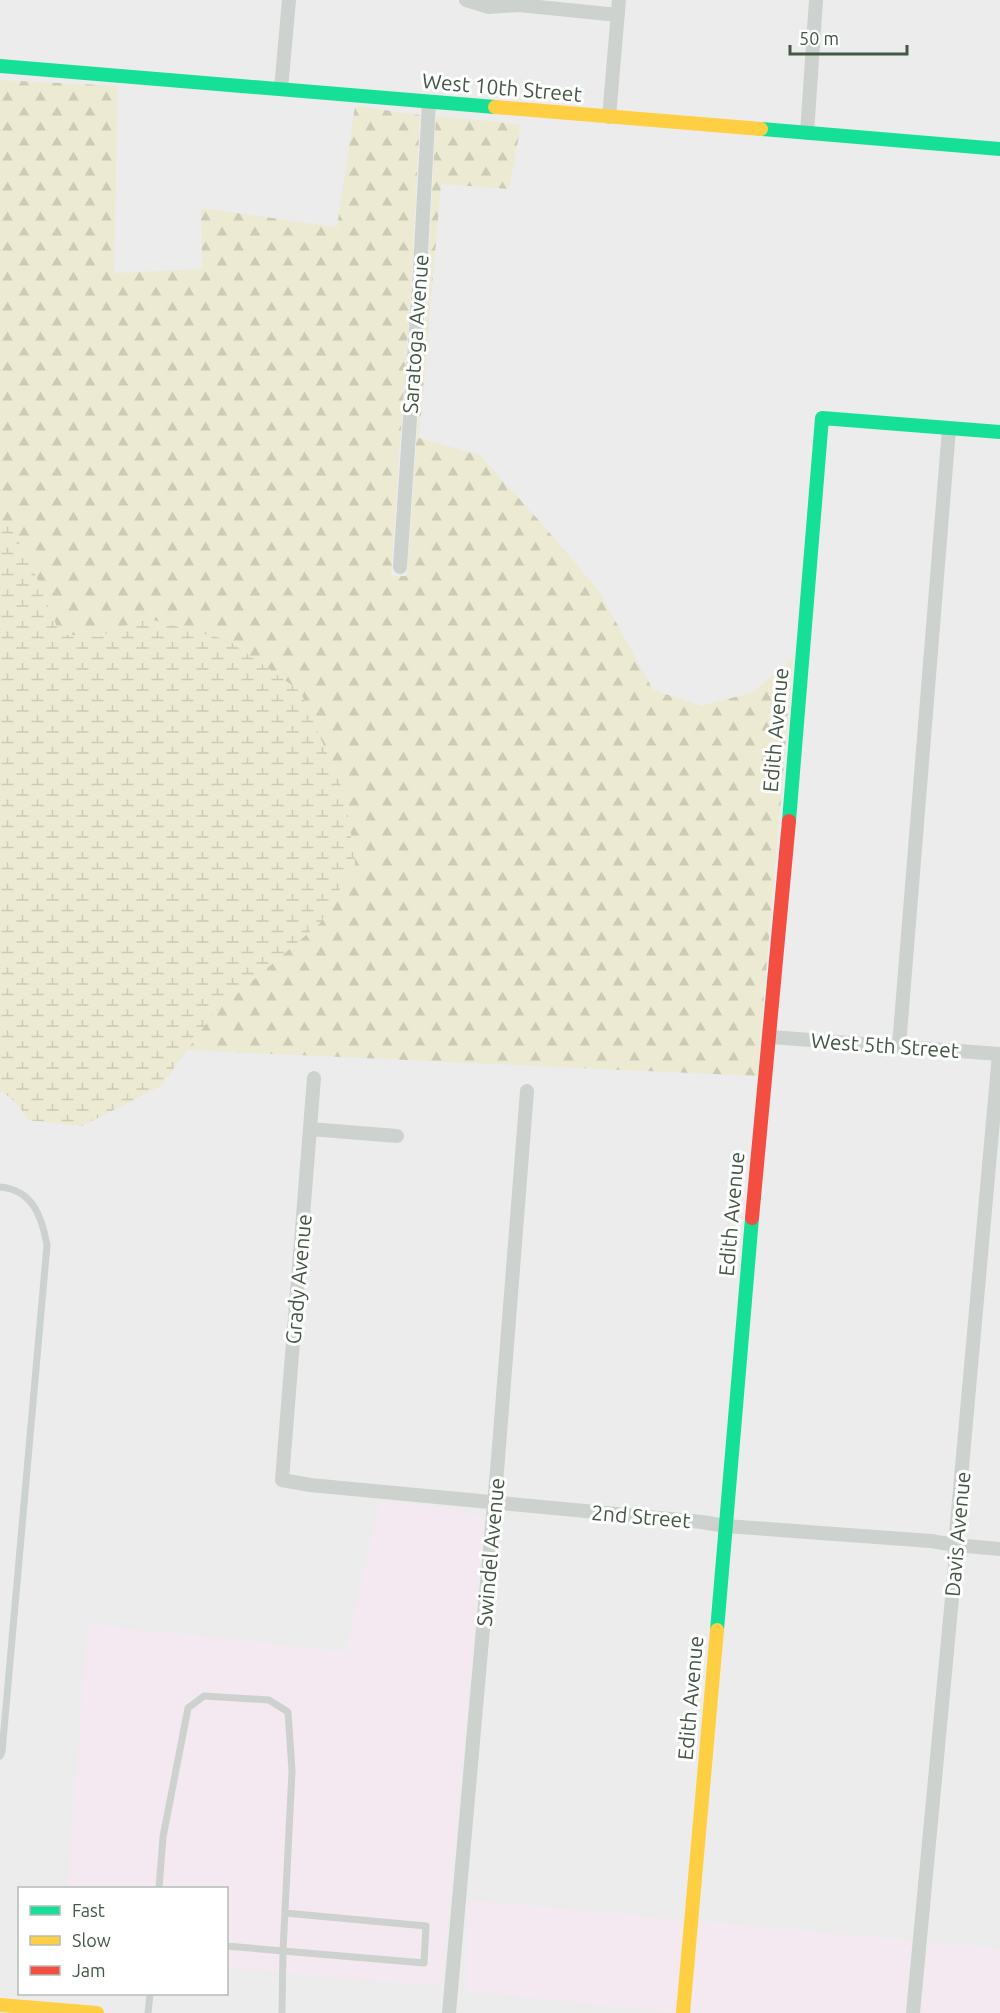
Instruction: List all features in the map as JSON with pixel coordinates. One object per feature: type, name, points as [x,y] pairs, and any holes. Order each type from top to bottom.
[{"type":"street","points":[[281,89],[289,0]]},
{"type":"street","points":[[466,0],[489,7],[518,3],[618,15]]},
{"type":"street","points":[[609,117],[619,0]]},
{"type":"street","points":[[807,133],[816,0]]},
{"type":"street","name":"West 10th Street","points":[[0,66],[1000,149]]},
{"type":"street","name":"Saratoga Avenue","points":[[400,567],[429,102]]},
{"type":"street","name":"Edith Avenue","points":[[683,2013],[752,1205],[770,1037],[822,418],[949,429]]},
{"type":"street","points":[[899,1046],[949,429],[1000,432]]},
{"type":"street","name":"West 5th Street","points":[[770,1037],[1000,1054]]},
{"type":"street","name":"Davis Avenue","points":[[913,2013],[939,1751],[955,1545],[1000,1054]]},
{"type":"street","name":"Grady Avenue","points":[[282,1480],[315,1078]]},
{"type":"street","name":"Swindel Avenue","points":[[449,2013],[494,1503],[527,1091]]},
{"type":"street","points":[[310,1128],[397,1136]]},
{"type":"street","name":"2nd Street","points":[[282,1480],[310,1485],[726,1526],[931,1541],[1000,1549]]},
{"type":"street","points":[[0,2005],[97,2013]]},
{"type":"lane","points":[[0,1187],[28,1197],[42,1218],[47,1245],[0,1756]]},
{"type":"lane","points":[[159,1887],[163,1837],[188,1708],[204,1696],[269,1700],[288,1712],[292,1771],[282,1951],[282,2013]]},
{"type":"lane","points":[[228,1946],[424,1963],[426,1926],[285,1913]]},
{"type":"lane","points":[[148,2013],[150,1995]]},
{"type":"shaded area","points":[[380,1501],[438,1507],[484,1517],[442,1986],[228,1968],[228,1887],[67,1887],[88,1624],[346,1652]]},
{"type":"shaded area","points":[[467,1900],[683,1920],[676,2013],[467,1991]]},
{"type":"shaded area","points":[[699,1921],[912,1941],[905,2013],[691,2013]]},
{"type":"shaded area","points":[[928,1942],[1000,1949],[1000,2013],[921,2013]]},
{"type":"green space","points":[[0,80],[118,86],[114,273],[202,269],[201,208],[337,227],[355,106],[420,115],[391,576],[407,576],[436,116],[521,124],[509,189],[441,184],[419,438],[480,455],[599,591],[653,690],[702,706],[753,692],[793,658],[757,1076],[187,1050],[213,1014],[320,923],[355,864],[345,795],[300,691],[228,640],[145,618],[98,637],[60,634],[27,555],[7,523],[0,522]]},
{"type":"green space","points":[[0,522],[7,523],[27,555],[60,634],[98,637],[145,618],[228,640],[300,691],[345,795],[355,864],[320,923],[213,1014],[161,1086],[82,1126],[27,1120],[16,1103],[0,1091]]},
{"type":"traffic: fast","points":[[0,66],[495,107]]},
{"type":"traffic: fast","points":[[761,129],[1000,149]]},
{"type":"traffic: fast","points":[[789,821],[822,418],[1000,432]]},
{"type":"traffic: fast","points":[[717,1630],[752,1218]]},
{"type":"traffic: slow","points":[[495,107],[761,129]]},
{"type":"traffic: slow","points":[[683,2013],[717,1630]]},
{"type":"traffic: slow","points":[[0,2005],[97,2013]]},
{"type":"traffic: jam","points":[[752,1218],[789,821]]}]
